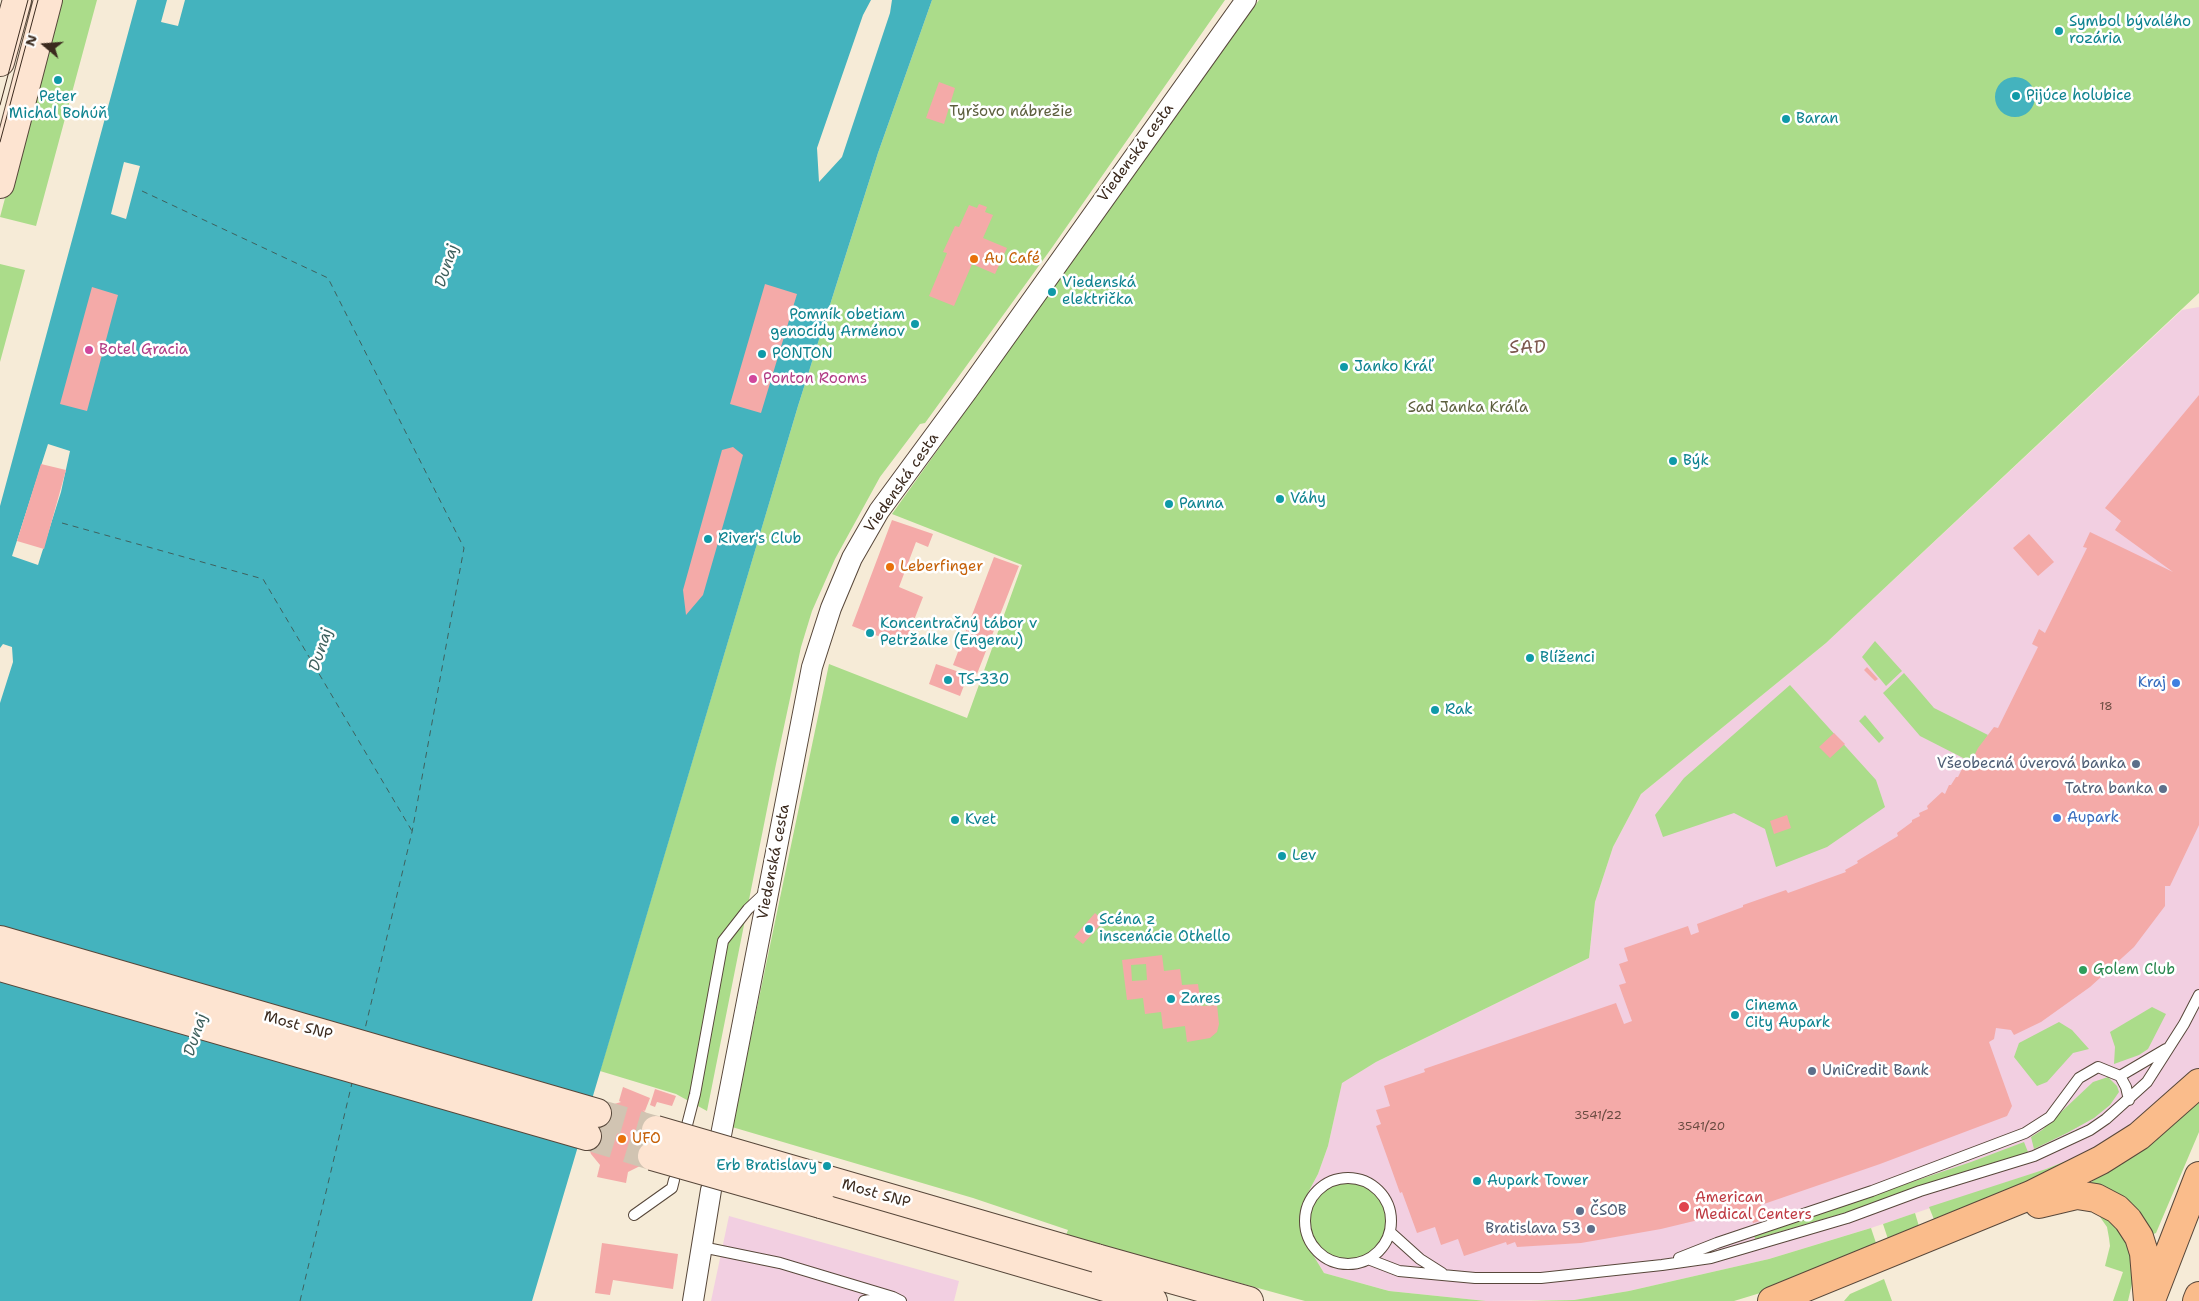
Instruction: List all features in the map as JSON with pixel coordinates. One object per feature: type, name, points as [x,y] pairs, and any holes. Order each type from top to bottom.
[{"type":"main road","points":[[0,62],[17,0]]},
{"type":"main road","points":[[0,184],[48,0]]},
{"type":"main road","name":"Most SNP","points":[[0,940],[592,1125],[0,967]]},
{"type":"main road","points":[[1772,1301],[2031,1195],[2101,1160],[2139,1136],[2199,1083]]},
{"type":"main road","name":"Most SNP","points":[[654,1143],[1092,1270]]},
{"type":"main road","points":[[2149,1301],[2199,1176]]},
{"type":"main road","points":[[1820,1301],[1842,1281],[2036,1205],[2077,1194],[2096,1198],[2117,1210],[2136,1232],[2142,1246],[2149,1301]]},
{"type":"main road","points":[[1092,1270],[1153,1301]]},
{"type":"main road","points":[[1092,1270],[1249,1301]]},
{"type":"main road","points":[[2197,1301],[2199,1296]]},
{"type":"street","name":"Viedenská cesta","points":[[721,1135],[812,667],[841,583],[865,534],[879,511],[963,398],[1246,0]]},
{"type":"street","points":[[693,1301],[711,1190]]},
{"type":"lane","points":[[687,1125],[695,1094],[723,941],[748,909],[768,890]]},
{"type":"lane","points":[[1368,1259],[1399,1271],[1443,1273],[1475,1278],[1541,1278],[1711,1258],[1847,1218],[1920,1190],[2034,1156],[2090,1130],[2129,1100],[2147,1082],[2199,995]]},
{"type":"lane","points":[[2120,1076],[2169,1047]]},
{"type":"lane","points":[[1662,1265],[1717,1243],[1872,1191],[2025,1132],[2050,1117],[2079,1078],[2098,1066],[2120,1076],[2126,1087],[2129,1100]]},
{"type":"lane","points":[[1342,1178],[1355,1178],[1368,1182],[1381,1192],[1386,1199],[1391,1215],[1390,1232],[1378,1252],[1368,1259],[1351,1264],[1334,1262],[1326,1258],[1314,1246],[1306,1231],[1306,1214],[1317,1191],[1329,1182],[1342,1178]]},
{"type":"lane","points":[[634,1215],[672,1188],[674,1180]]},
{"type":"lane","points":[[1390,1232],[1420,1259],[1443,1273]]},
{"type":"lane","points":[[702,1247],[780,1263],[897,1299]]},
{"type":"lane","points":[[864,1301],[897,1299]]},
{"type":"shaded area","points":[[2199,307],[2199,1069],[2181,1092],[2099,1148],[2046,1169],[1871,1228],[1769,1259],[1629,1291],[1574,1300],[1486,1301],[1389,1291],[1324,1273],[1304,1240],[1300,1221],[1302,1205],[1318,1174],[1328,1146],[1342,1082],[1376,1062],[1589,958],[1595,902],[1613,847],[1641,794],[1826,643],[2182,310]]},
{"type":"shaded area","points":[[729,1216],[959,1281],[954,1301],[711,1301]]},
{"type":"green space","points":[[58,0],[97,0],[36,226],[0,217]]},
{"type":"green space","name":"Tyršovo nábrežie","points":[[932,0],[1225,0],[1051,249],[925,423],[920,424],[880,477],[835,559],[812,611],[801,647],[707,1111],[676,1094],[600,1071],[798,406],[878,153]]},
{"type":"green space","name":"Sad Janka Kráľa","points":[[1259,0],[2199,0],[2199,293],[1826,643],[1641,794],[1613,847],[1595,902],[1589,958],[1376,1062],[1342,1083],[1328,1146],[1318,1174],[1302,1204],[1300,1221],[1304,1240],[1324,1273],[1389,1291],[1486,1301],[1305,1301],[1066,1235],[1068,1230],[973,1198],[732,1127],[829,664],[967,718],[1022,565],[892,514]]},
{"type":"green space","points":[[0,264],[25,270],[0,362]]},
{"type":"green space","points":[[1875,641],[1902,671],[1886,686],[1862,657]]},
{"type":"green space","points":[[1904,673],[1934,708],[1988,735],[1971,762],[1920,736],[1883,693]]},
{"type":"green space","points":[[1790,685],[1876,780],[1885,807],[1827,847],[1776,867],[1765,829],[1734,813],[1663,837],[1655,815],[1684,778]]},
{"type":"green space","points":[[1865,715],[1884,738],[1879,743],[1859,721]]},
{"type":"green space","points":[[2152,1007],[2166,1014],[2148,1049],[2139,1055],[2114,1064],[2115,1047],[2110,1032]]},
{"type":"green space","points":[[2059,1022],[2072,1030],[2089,1049],[2073,1053],[2047,1082],[2037,1086],[2014,1057],[2019,1043]]},
{"type":"green space","points":[[2108,1077],[2117,1086],[2119,1092],[2110,1105],[2094,1118],[2034,1149],[2031,1137],[2042,1130],[2093,1082]]},
{"type":"green space","points":[[2199,1095],[2199,1132],[2156,1233],[2151,1235],[2089,1184]]},
{"type":"green space","points":[[2157,1113],[2130,1135],[2068,1173],[1937,1227],[1929,1207],[2046,1169],[2099,1148],[2116,1140]]},
{"type":"green space","points":[[2024,1142],[2028,1152],[1851,1211],[1755,1239],[1754,1235],[1971,1162]]},
{"type":"green space","points":[[1340,1181],[1356,1181],[1370,1187],[1381,1198],[1387,1212],[1387,1228],[1381,1242],[1370,1253],[1356,1259],[1340,1259],[1326,1253],[1315,1242],[1309,1228],[1309,1212],[1315,1198],[1326,1187]]},
{"type":"green space","points":[[1915,1213],[1921,1233],[1890,1245],[1883,1224]]},
{"type":"green space","points":[[2100,1217],[2109,1219],[2132,1251],[2134,1275],[2128,1301],[2113,1301],[2123,1272],[2105,1266],[2110,1246],[2107,1227]]},
{"type":"green space","points":[[1871,1228],[1878,1249],[1780,1287],[1734,1301],[1531,1301],[1574,1300],[1629,1291],[1769,1259]]},
{"type":"green space","points":[[1884,1279],[1892,1301],[1844,1301],[1850,1294]]},
{"type":"water","name":"Dunaj","points":[[137,0],[932,0],[878,153],[798,406],[532,1301],[0,1301],[0,506]]},
{"type":"water","name":"Pijúce holubice","points":[[2019,77],[2026,80],[2032,86],[2035,97],[2034,105],[2026,114],[2019,117],[2011,117],[2004,114],[1996,105],[1995,93],[1998,86],[2007,78]]},
{"type":"pier","points":[[167,0],[185,0],[178,26],[161,22]]},
{"type":"pier","points":[[871,0],[892,0],[890,13],[842,157],[819,182],[817,148],[863,15]]},
{"type":"pier","points":[[124,162],[140,166],[126,219],[111,214]]},
{"type":"pier","points":[[48,444],[70,451],[61,492],[38,565],[12,556]]},
{"type":"pier","points":[[3,644],[12,647],[13,662],[0,703],[0,648]]},
{"type":"building","points":[[939,82],[955,88],[944,124],[926,118]]},
{"type":"building","name":"Au Café","points":[[979,204],[987,207],[985,212],[993,215],[983,238],[1007,248],[995,274],[972,264],[954,306],[929,296],[947,253],[943,252],[955,226],[959,227],[969,205],[977,208]]},
{"type":"building","name":"PONTON","points":[[765,284],[797,294],[761,413],[730,404]]},
{"type":"building","name":"Botel Gracia","points":[[92,287],[118,295],[87,411],[60,404]]},
{"type":"building","name":"Aupark","points":[[2199,395],[2199,825],[2170,886],[2165,886],[2165,906],[2134,947],[2090,987],[2041,1022],[2014,1035],[2011,1030],[1996,1028],[1994,1039],[1989,1042],[2012,1106],[2007,1116],[1880,1164],[1761,1205],[1766,1219],[1753,1223],[1748,1208],[1661,1229],[1581,1243],[1517,1247],[1515,1242],[1507,1245],[1506,1242],[1464,1256],[1458,1239],[1441,1245],[1435,1227],[1417,1233],[1402,1192],[1400,1193],[1376,1126],[1381,1124],[1376,1110],[1390,1106],[1384,1086],[1425,1072],[1424,1069],[1616,1003],[1624,1024],[1632,1021],[1619,985],[1626,983],[1619,964],[1628,961],[1624,948],[1688,926],[1691,935],[1699,932],[1697,924],[1743,907],[1743,905],[1786,890],[1788,893],[1846,872],[1845,870],[1858,863],[1857,861],[1898,836],[1897,833],[1912,822],[1912,820],[1920,816],[1919,813],[1928,809],[1927,806],[1942,792],[1945,794],[1949,785],[1958,777],[1962,769],[1964,770],[1969,761],[1971,762],[1978,748],[1994,727],[1998,728],[2038,647],[2032,644],[2039,629],[2045,633],[2087,548],[2083,547],[2090,532],[2173,572],[2115,530],[2121,521],[2105,508]]},
{"type":"building","name":"River's Club","points":[[733,447],[743,455],[703,595],[686,615],[683,590],[722,450]]},
{"type":"building","points":[[41,464],[66,470],[44,549],[17,541]]},
{"type":"building","name":"Leberfinger","points":[[892,520],[933,534],[928,547],[916,542],[899,587],[923,597],[904,646],[852,626]]},
{"type":"building","points":[[2029,534],[2054,562],[2038,576],[2013,548]]},
{"type":"building","points":[[994,557],[1019,566],[977,674],[953,665]]},
{"type":"building","name":"TS-330","points":[[936,664],[968,675],[960,696],[929,684]]},
{"type":"building","points":[[1867,667],[1878,679],[1875,681],[1864,670]]},
{"type":"building","points":[[1834,733],[1845,744],[1830,758],[1819,747]]},
{"type":"building","points":[[1787,815],[1791,828],[1774,834],[1770,821]]},
{"type":"building","name":"Scéna z inscenácie Othello","points":[[1095,913],[1104,921],[1083,944],[1074,937]]},
{"type":"building","name":"Zares","points":[[1162,955],[1164,971],[1180,969],[1182,985],[1198,984],[1201,1006],[1217,1005],[1219,1024],[1217,1032],[1210,1038],[1187,1042],[1185,1026],[1163,1029],[1161,1012],[1145,1014],[1143,998],[1127,1000],[1122,960]],"holes":[[[1146,964],[1147,980],[1132,981],[1131,965]]]},
{"type":"building","name":"UFO","points":[[623,1087],[650,1098],[645,1111],[643,1110],[651,1118],[656,1130],[646,1163],[628,1172],[626,1183],[597,1177],[600,1165],[591,1154],[588,1146],[604,1107],[621,1102],[619,1101]]},
{"type":"building","points":[[655,1089],[676,1096],[672,1106],[657,1102],[655,1107],[650,1105]]},
{"type":"building","points":[[602,1243],[678,1254],[673,1289],[613,1280],[610,1295],[595,1293]]},
{"type":"ferry route","points":[[142,191],[328,278],[464,548],[412,832],[364,1033]]},
{"type":"ferry route","points":[[62,523],[263,579],[412,831]]},
{"type":"ferry route","points":[[300,1301],[352,1083]]},
{"type":"tunnel","points":[[597,1113],[656,1130]]},
{"type":"tunnel","points":[[587,1136],[652,1156]]},
{"type":"tram line","points":[[0,105],[28,0]]},
{"type":"tram line","points":[[0,142],[38,0]]},
{"type":"place","name":"Symbol bývalého rozária","points":[[2059,31]]},
{"type":"place","name":"Peter Michal Bohúň","points":[[58,80]]},
{"type":"place","name":"Pijúce holubice","points":[[2016,96]]},
{"type":"place","name":"Baran","points":[[1786,119]]},
{"type":"place","name":"Au Café","points":[[974,259]]},
{"type":"place","name":"Viedenská električka","points":[[1052,292]]},
{"type":"place","name":"Pomník obetiam genocídy Arménov","points":[[915,324]]},
{"type":"place","name":"Botel Gracia","points":[[89,350]]},
{"type":"place","name":"PONTON","points":[[762,354]]},
{"type":"place","name":"Janko Kráľ","points":[[1344,367]]},
{"type":"place","name":"Ponton Rooms","points":[[753,379]]},
{"type":"place","name":"Býk","points":[[1673,461]]},
{"type":"place","name":"Váhy","points":[[1280,499]]},
{"type":"place","name":"Panna","points":[[1169,504]]},
{"type":"place","name":"River's Club","points":[[708,539]]},
{"type":"place","name":"Leberfinger","points":[[890,567]]},
{"type":"place","name":"Koncentračný tábor v Petržalke (Engerau)","points":[[870,633]]},
{"type":"place","name":"Blíženci","points":[[1530,658]]},
{"type":"place","name":"TS-330","points":[[948,680]]},
{"type":"place","name":"Kraj","points":[[2176,683]]},
{"type":"place","name":"Rak","points":[[1435,710]]},
{"type":"place","name":"Všeobecná úverová banka","points":[[2136,764]]},
{"type":"place","name":"Tatra banka","points":[[2163,789]]},
{"type":"place","name":"Aupark","points":[[2057,818]]},
{"type":"place","name":"Kvet","points":[[955,820]]},
{"type":"place","name":"Lev","points":[[1282,856]]},
{"type":"place","name":"Scéna z inscenácie Othello","points":[[1089,929]]},
{"type":"place","name":"Golem Club","points":[[2083,970]]},
{"type":"place","name":"Zares","points":[[1171,999]]},
{"type":"place","name":"Cinema City Aupark","points":[[1735,1015]]},
{"type":"place","name":"UniCredit Bank","points":[[1812,1071]]},
{"type":"place","name":"UFO","points":[[622,1139]]},
{"type":"place","name":"Erb Bratislavy","points":[[827,1166]]},
{"type":"place","name":"Aupark Tower","points":[[1477,1181]]},
{"type":"place","name":"American Medical Centers","points":[[1684,1207]]},
{"type":"place","name":"ČSOB","points":[[1580,1211]]},
{"type":"place","name":"Bratislava 53","points":[[1591,1229]]},
{"type":"district","name":"SAD","points":[[1528,348]]}]
